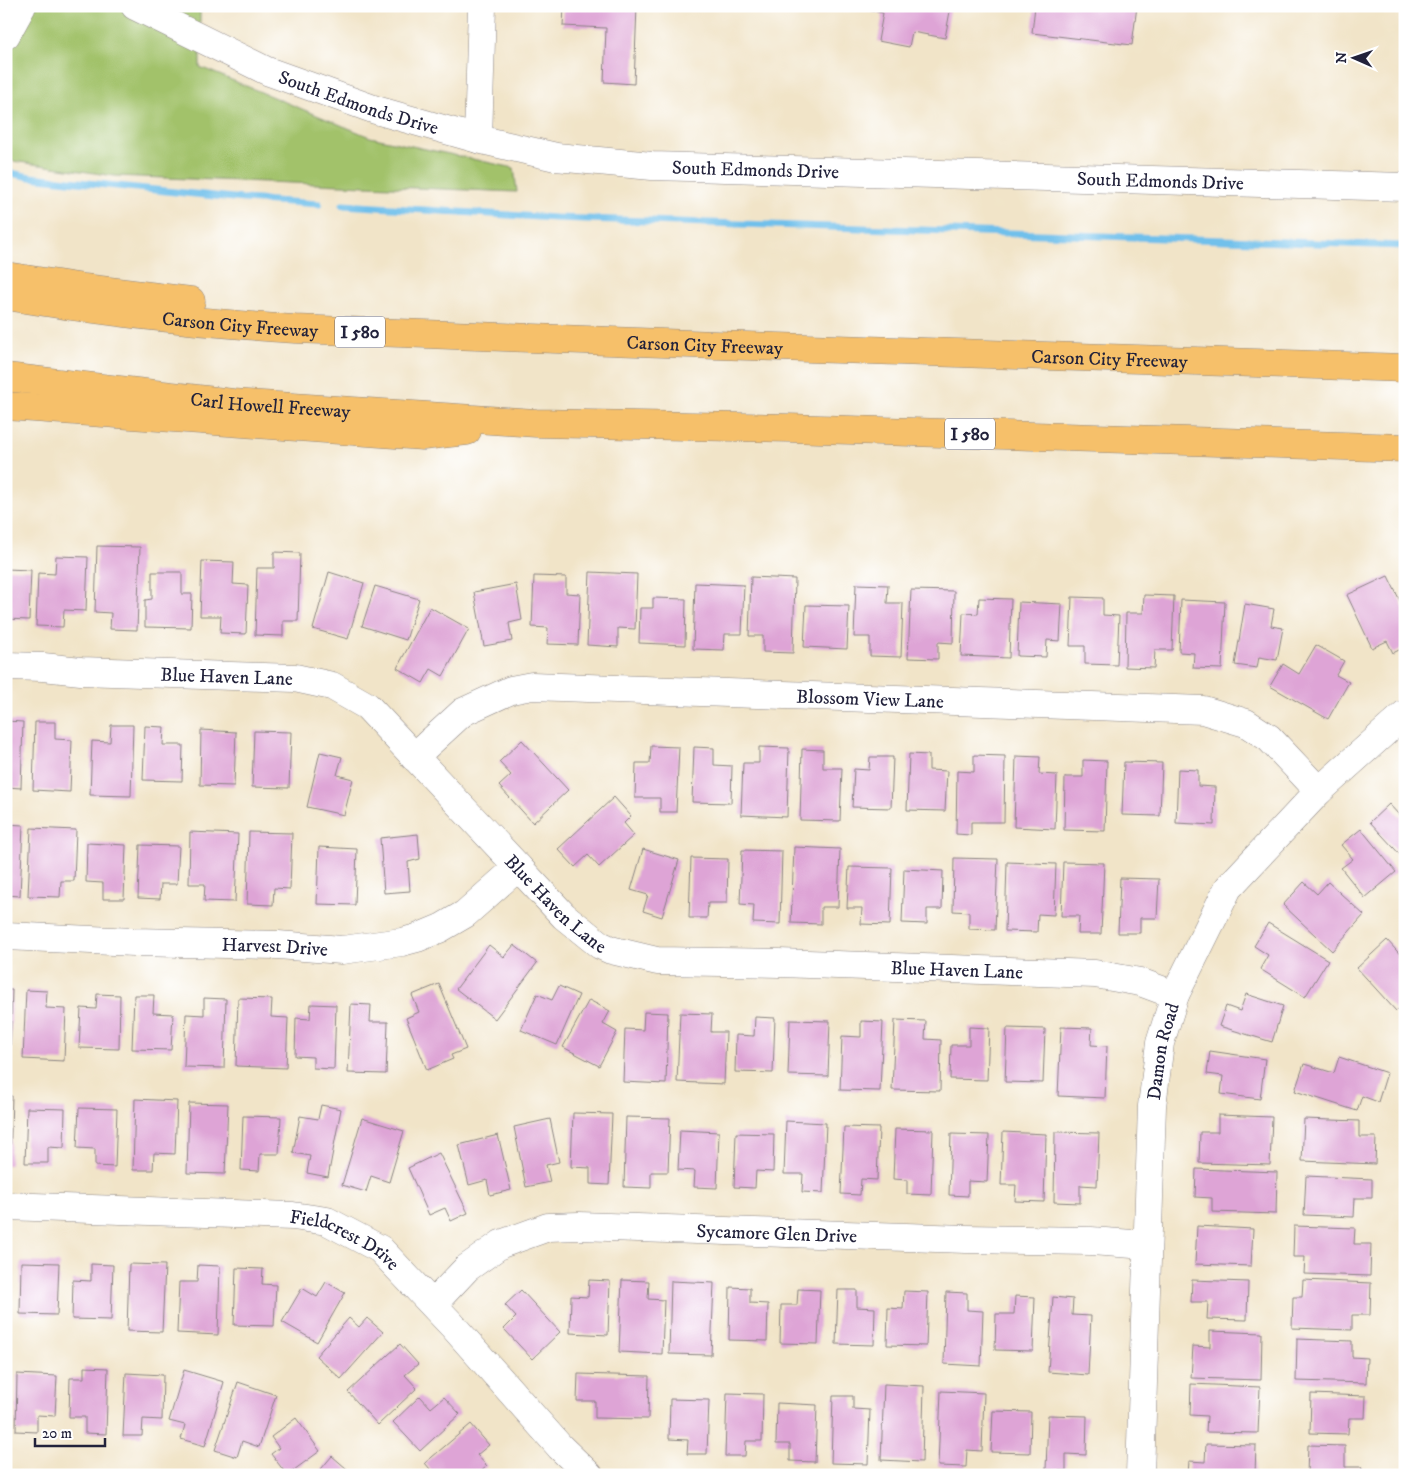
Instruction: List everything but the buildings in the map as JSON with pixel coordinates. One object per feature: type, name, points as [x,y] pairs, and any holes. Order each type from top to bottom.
[{"type":"highway","points":[[6,276],[149,296],[391,321],[716,345]]},
{"type":"highway","name":"Carson City Freeway","points":[[6,296],[135,314],[246,326],[716,345],[1405,368]]},
{"type":"highway","name":"Carl Howell Freeway","points":[[6,376],[233,403],[536,423]]},
{"type":"highway","points":[[6,406],[423,436],[536,423]]},
{"type":"highway","name":"I 580","points":[[536,423],[789,428],[1405,448]]},
{"type":"street","points":[[6,35],[22,6]]},
{"type":"street","name":"South Edmonds Drive","points":[[135,6],[267,71],[376,110],[478,139],[556,157],[652,166],[1405,187]]},
{"type":"street","points":[[478,139],[482,6]]},
{"type":"street","name":"Blue Haven Lane","points":[[6,666],[295,678],[332,686],[367,706],[564,916],[600,945],[611,950],[657,961],[779,962],[1095,974],[1140,982],[1175,995]]},
{"type":"street","name":"Blossom View Lane","points":[[414,757],[463,712],[511,690],[532,686],[1203,710],[1246,723],[1269,738],[1319,791]]},
{"type":"street","name":"Damon Road","points":[[1140,1475],[1152,1106],[1160,1043],[1175,995],[1228,888],[1319,791],[1405,714]]},
{"type":"street","name":"Harvest Drive","points":[[6,936],[134,942],[278,945],[342,950],[402,942],[433,931],[465,914],[518,867]]},
{"type":"street","name":"Fieldcrest Drive","points":[[6,1206],[293,1216],[326,1221],[380,1249],[433,1304],[560,1447],[589,1475]]},
{"type":"street","name":"Sycamore Glen Drive","points":[[433,1304],[467,1268],[501,1244],[548,1227],[579,1226],[966,1239],[1091,1241],[1147,1246]]},
{"type":"green space","points":[[6,6],[200,6],[200,67],[370,137],[514,168],[517,192],[115,176],[6,160]]},
{"type":"waterway","points":[[6,172],[30,177],[243,199],[319,204]]},
{"type":"waterway","points":[[343,205],[555,218],[1405,246]]}]
